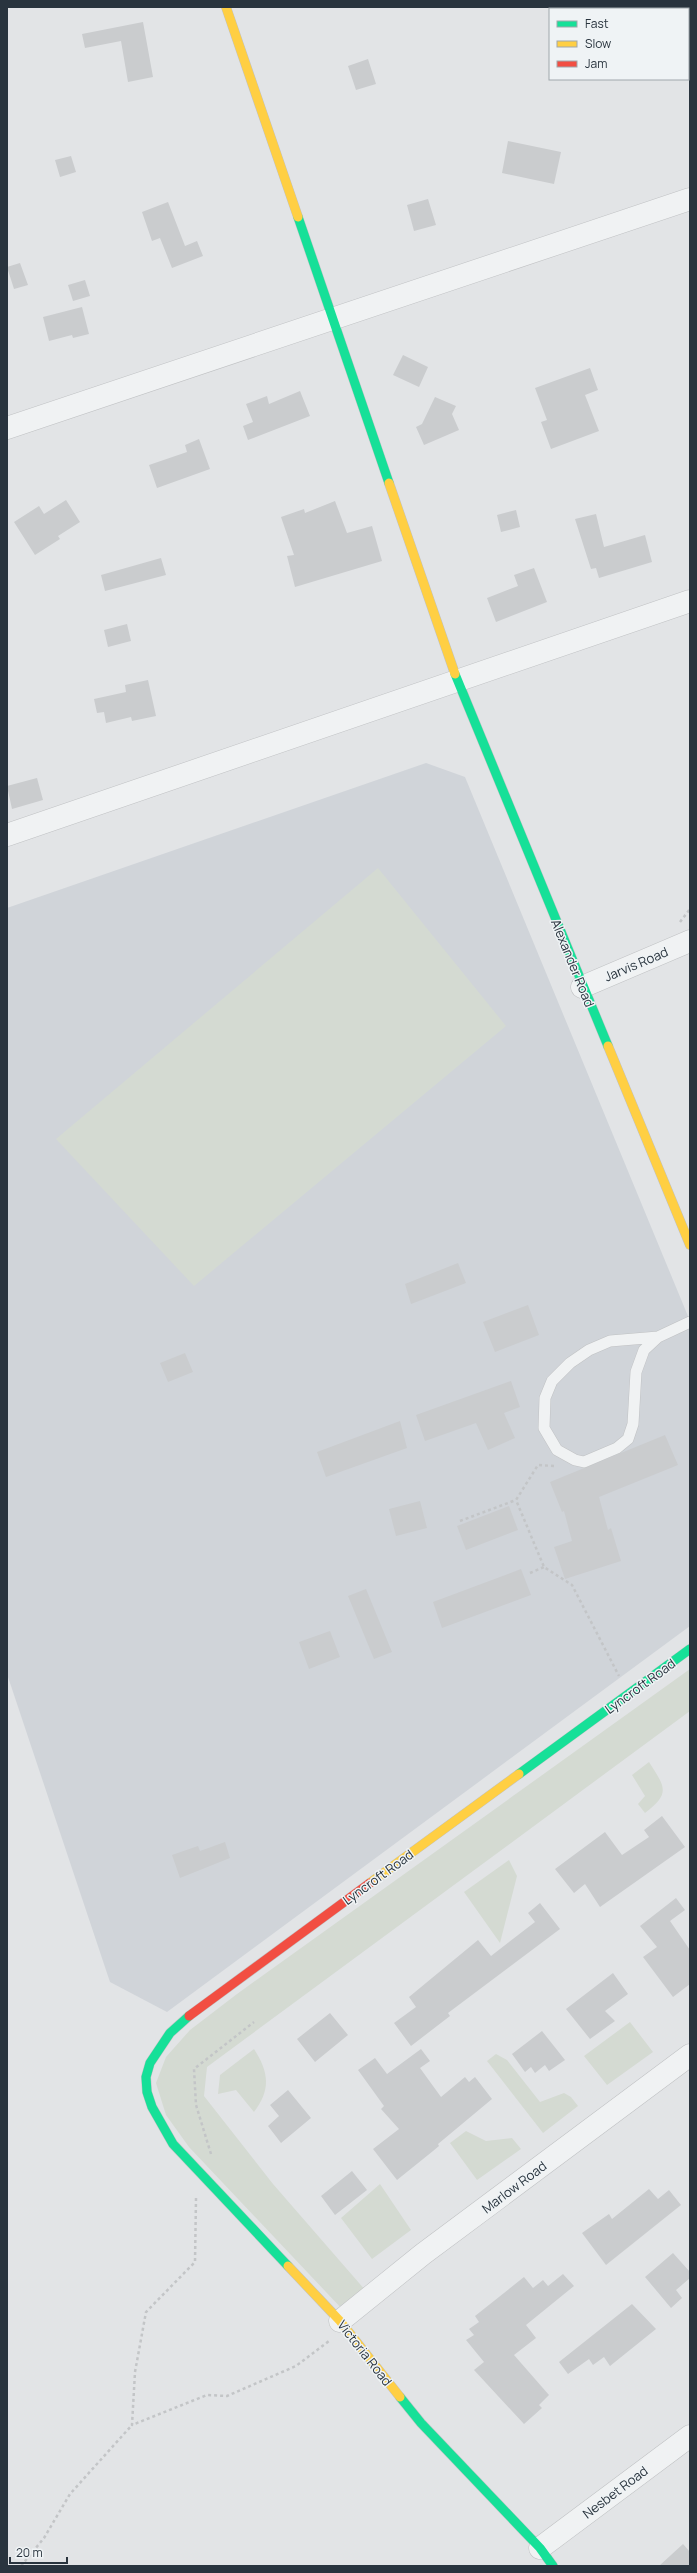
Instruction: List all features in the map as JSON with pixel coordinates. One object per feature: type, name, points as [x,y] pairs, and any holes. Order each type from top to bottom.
[{"type":"street","name":"Alexander Road","points":[[226,7],[457,681],[582,987],[690,1245]]},
{"type":"street","points":[[7,428],[333,320],[690,198]]},
{"type":"street","points":[[7,836],[690,602]]},
{"type":"street","name":"Jarvis Road","points":[[582,987],[690,941]]},
{"type":"street","name":"Lyncroft Road","points":[[173,2144],[151,2110],[145,2089],[148,2065],[167,2035],[187,2017],[690,1649]]},
{"type":"street","name":"Marlow Road","points":[[343,2325],[423,2254],[690,2055]]},
{"type":"street","name":"Victoria Road","points":[[173,2144],[343,2325],[421,2423],[540,2548],[553,2566]]},
{"type":"street","name":"Nesbet Road","points":[[540,2548],[690,2436]]},
{"type":"lane","points":[[658,1337],[610,1341],[589,1350],[570,1363],[552,1381],[545,1398],[544,1428],[557,1450],[575,1460],[584,1462],[617,1448],[628,1439],[633,1424],[636,1372],[644,1350],[658,1337],[690,1322]]},
{"type":"path","points":[[460,1521],[516,1500],[538,1465],[554,1466]]},
{"type":"path","points":[[516,1500],[544,1567],[572,1585],[629,1694]]},
{"type":"path","points":[[530,1573],[544,1567]]},
{"type":"path","points":[[132,2425],[135,2372],[146,2312],[195,2262],[195,2201],[211,2154],[196,2105],[194,2069],[254,2022]]},
{"type":"path","points":[[21,2566],[44,2538],[70,2494],[132,2425],[207,2395],[227,2396],[296,2366],[343,2325]]},
{"type":"shaded area","points":[[426,763],[465,777],[690,1321],[690,1626],[167,2012],[110,1982],[7,1674],[7,908]]},
{"type":"shaded area","points":[[378,868],[506,1026],[194,1286],[56,1139]]},
{"type":"shaded area","points":[[690,1669],[690,1711],[207,2067],[204,2096],[273,2184],[366,2291],[343,2310],[189,2147],[166,2115],[156,2083],[166,2057],[190,2030],[237,1994]]},
{"type":"shaded area","points":[[649,1762],[659,1778],[663,1789],[659,1800],[645,1813],[638,1804],[645,1796],[632,1775]]},
{"type":"shaded area","points":[[509,1860],[517,1876],[500,1943],[464,1892]]},
{"type":"shaded area","points":[[630,2022],[653,2052],[607,2085],[584,2056]]},
{"type":"shaded area","points":[[254,2049],[263,2065],[266,2081],[263,2096],[254,2112],[236,2090],[218,2094],[220,2075]]},
{"type":"shaded area","points":[[496,2054],[507,2060],[540,2102],[564,2093],[571,2097],[578,2106],[543,2133],[487,2061]]},
{"type":"shaded area","points":[[466,2131],[486,2141],[512,2138],[521,2149],[477,2180],[450,2143]]},
{"type":"shaded area","points":[[380,2184],[411,2230],[372,2259],[341,2218]]},
{"type":"building","points":[[143,22],[153,77],[128,82],[121,41],[85,48],[82,34]]},
{"type":"building","points":[[368,59],[376,84],[356,90],[348,66]]},
{"type":"building","points":[[508,141],[561,152],[554,184],[502,173]]},
{"type":"building","points":[[71,156],[76,172],[60,177],[55,160]]},
{"type":"building","points":[[428,199],[436,225],[414,231],[407,205]]},
{"type":"building","points":[[168,202],[185,246],[197,241],[203,256],[172,268],[160,238],[152,241],[142,212]]},
{"type":"building","points":[[20,263],[28,285],[14,289],[7,267]]},
{"type":"building","points":[[85,280],[90,296],[73,301],[68,285]]},
{"type":"building","points":[[82,307],[89,334],[73,338],[72,335],[49,341],[43,317]]},
{"type":"building","points":[[403,355],[428,367],[419,387],[393,375]]},
{"type":"building","points":[[590,368],[598,390],[585,395],[599,431],[551,449],[541,422],[547,420],[535,388]]},
{"type":"building","points":[[300,391],[310,416],[248,440],[243,426],[253,422],[246,404],[267,396],[269,404]]},
{"type":"building","points":[[435,397],[456,406],[452,414],[459,430],[424,445],[416,427],[422,424]]},
{"type":"building","points":[[199,439],[210,469],[157,488],[149,465],[187,452],[185,445]]},
{"type":"building","points":[[66,500],[80,522],[58,536],[60,539],[35,555],[14,522],[39,506],[44,514]]},
{"type":"building","points":[[335,501],[347,533],[372,526],[382,561],[295,587],[287,556],[294,555],[281,517],[304,509],[305,513]]},
{"type":"building","points":[[516,510],[520,527],[501,532],[497,515]]},
{"type":"building","points":[[596,514],[604,547],[645,535],[652,562],[599,578],[596,568],[591,569],[575,519]]},
{"type":"building","points":[[161,558],[166,575],[105,591],[101,575]]},
{"type":"building","points":[[534,568],[547,602],[496,622],[487,598],[518,586],[514,575]]},
{"type":"building","points":[[127,624],[131,641],[108,647],[104,630]]},
{"type":"building","points":[[148,680],[156,716],[132,721],[131,717],[106,723],[104,712],[97,713],[94,699],[126,692],[125,685]]},
{"type":"building","points":[[37,778],[43,800],[12,809],[7,786]]},
{"type":"building","points":[[458,1263],[466,1283],[411,1304],[405,1284]]},
{"type":"building","points":[[528,1305],[539,1335],[495,1352],[483,1322]]},
{"type":"building","points":[[185,1353],[193,1372],[168,1382],[160,1363]]},
{"type":"building","points":[[511,1381],[520,1407],[504,1413],[515,1438],[488,1450],[476,1423],[425,1441],[416,1415]]},
{"type":"building","points":[[400,1421],[407,1448],[326,1477],[317,1452]]},
{"type":"building","points":[[665,1435],[678,1465],[599,1497],[608,1530],[611,1528],[621,1561],[565,1579],[554,1547],[572,1541],[564,1511],[562,1512],[550,1482]]},
{"type":"building","points":[[420,1501],[427,1528],[396,1536],[389,1509]]},
{"type":"building","points":[[509,1506],[518,1530],[466,1550],[457,1526]]},
{"type":"building","points":[[521,1569],[531,1595],[442,1628],[433,1602]]},
{"type":"building","points":[[366,1589],[392,1652],[374,1659],[348,1596]]},
{"type":"building","points":[[330,1631],[340,1657],[309,1669],[299,1642]]},
{"type":"building","points":[[662,1816],[685,1847],[600,1907],[585,1884],[574,1893],[555,1869],[605,1832],[622,1855],[649,1837],[644,1830]]},
{"type":"building","points":[[225,1842],[230,1858],[180,1878],[172,1855],[198,1846],[200,1851]]},
{"type":"building","points":[[676,1898],[685,1910],[670,1921],[690,1950],[690,1984],[673,1997],[643,1957],[657,1947],[640,1926]]},
{"type":"building","points":[[540,1903],[560,1929],[448,2013],[450,2016],[411,2046],[394,2023],[416,2007],[409,1997],[478,1940],[491,1956],[535,1922],[528,1913]]},
{"type":"building","points":[[613,1973],[628,1994],[605,2011],[615,2021],[590,2039],[566,2009]]},
{"type":"building","points":[[330,2013],[348,2035],[315,2062],[297,2039]]},
{"type":"building","points":[[542,2031],[565,2060],[549,2071],[545,2065],[535,2073],[531,2067],[525,2072],[512,2054]]},
{"type":"building","points":[[421,2049],[430,2061],[420,2068],[441,2097],[465,2077],[469,2082],[475,2077],[492,2099],[438,2144],[439,2146],[397,2180],[373,2149],[399,2129],[381,2109],[384,2106],[358,2070],[375,2058],[387,2074]]},
{"type":"building","points":[[288,2090],[311,2118],[281,2143],[268,2126],[279,2116],[270,2105]]},
{"type":"building","points":[[352,2171],[367,2190],[335,2215],[321,2196]]},
{"type":"building","points":[[649,2189],[658,2199],[669,2190],[681,2205],[606,2265],[582,2233],[609,2214],[612,2219]]},
{"type":"building","points":[[673,2253],[690,2272],[690,2278],[676,2290],[682,2298],[671,2308],[645,2277]]},
{"type":"building","points":[[563,2274],[574,2286],[526,2325],[536,2338],[514,2355],[549,2395],[539,2405],[542,2408],[524,2424],[474,2370],[484,2362],[466,2340],[474,2335],[469,2329],[479,2322],[475,2316],[524,2277],[533,2288],[543,2280],[548,2286]]},
{"type":"building","points":[[632,2304],[656,2329],[610,2366],[604,2357],[593,2365],[589,2359],[568,2374],[559,2362]]},
{"type":"building","points":[[683,2544],[690,2552],[690,2566],[659,2566]]},
{"type":"traffic: fast","points":[[298,217],[389,483]]},
{"type":"traffic: fast","points":[[455,674],[608,1046]]},
{"type":"traffic: fast","points":[[519,1774],[690,1649]]},
{"type":"traffic: fast","points":[[189,2016],[170,2033],[150,2063],[146,2077],[147,2092],[152,2107],[173,2144],[288,2266]]},
{"type":"traffic: fast","points":[[400,2397],[421,2423],[540,2548],[553,2566]]},
{"type":"traffic: slow","points":[[226,7],[298,217]]},
{"type":"traffic: slow","points":[[389,483],[455,674]]},
{"type":"traffic: slow","points":[[608,1046],[690,1245]]},
{"type":"traffic: slow","points":[[370,1883],[519,1774]]},
{"type":"traffic: slow","points":[[288,2266],[340,2321],[400,2397]]},
{"type":"traffic: jam","points":[[189,2016],[370,1883]]}]
